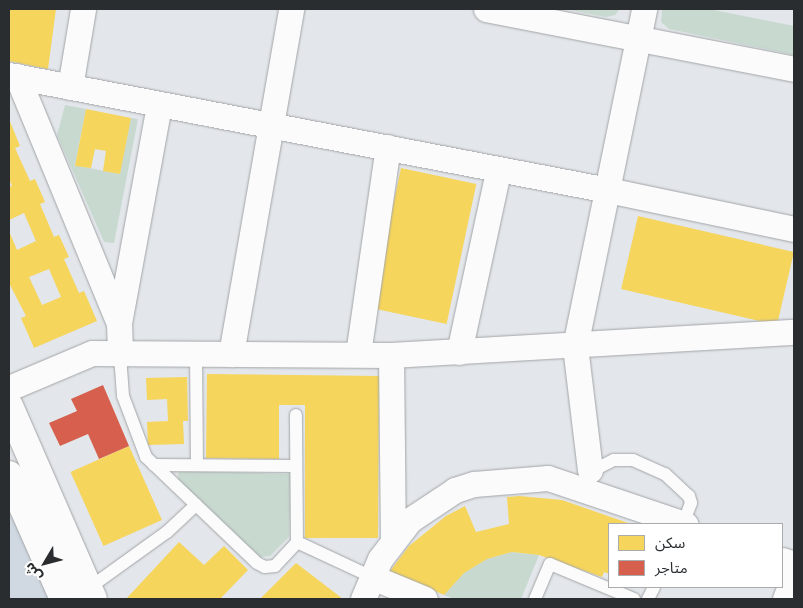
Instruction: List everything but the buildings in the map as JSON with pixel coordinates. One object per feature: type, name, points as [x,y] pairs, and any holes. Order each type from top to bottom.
[{"type":"street","points":[[70,87],[83,9]]},
{"type":"street","points":[[231,354],[291,9]]},
{"type":"street","points":[[486,9],[794,69]]},
{"type":"street","points":[[586,478],[575,346],[644,9]]},
{"type":"street","points":[[13,75],[388,147],[498,171],[608,190],[794,229]]},
{"type":"street","points":[[13,75],[119,323]]},
{"type":"street","points":[[120,355],[119,323],[159,104]]},
{"type":"street","points":[[358,354],[388,147]]},
{"type":"street","points":[[459,352],[498,171]]},
{"type":"street","points":[[9,388],[92,353],[120,355],[358,354],[391,356],[794,332]]},
{"type":"street","points":[[391,356],[393,539]]},
{"type":"street","points":[[9,406],[91,593]]},
{"type":"street","points":[[9,475],[64,599]]},
{"type":"street","points":[[425,599],[368,588],[393,539],[429,505],[455,490],[474,484],[531,477],[586,478],[682,523]]},
{"type":"street","points":[[785,599],[794,576]]},
{"type":"lane","points":[[196,354],[197,465]]},
{"type":"lane","points":[[120,355],[123,396],[146,457],[261,566],[274,566],[296,542],[296,415]]},
{"type":"lane","points":[[586,478],[614,460],[633,460],[665,474],[689,496],[691,502],[684,523]]},
{"type":"lane","points":[[154,465],[296,466]]},
{"type":"lane","points":[[91,593],[168,532],[196,505]]},
{"type":"lane","points":[[296,542],[368,588]]},
{"type":"lane","points":[[535,599],[550,564],[634,599]]},
{"type":"shaded area","points":[[564,9],[620,9],[615,15],[606,17]]},
{"type":"shaded area","points":[[662,9],[709,9],[794,26],[794,55],[669,29],[661,22]]},
{"type":"shaded area","points":[[65,105],[86,109],[75,165],[119,174],[131,118],[138,119],[114,243],[104,242],[57,135]]},
{"type":"shaded area","points":[[181,471],[291,474],[289,537],[270,556],[260,557],[179,481],[178,473]]},
{"type":"shaded area","points":[[9,501],[52,599],[9,599]]},
{"type":"shaded area","points":[[512,552],[539,555],[521,599],[455,599],[444,595],[464,573],[487,559]]}]
